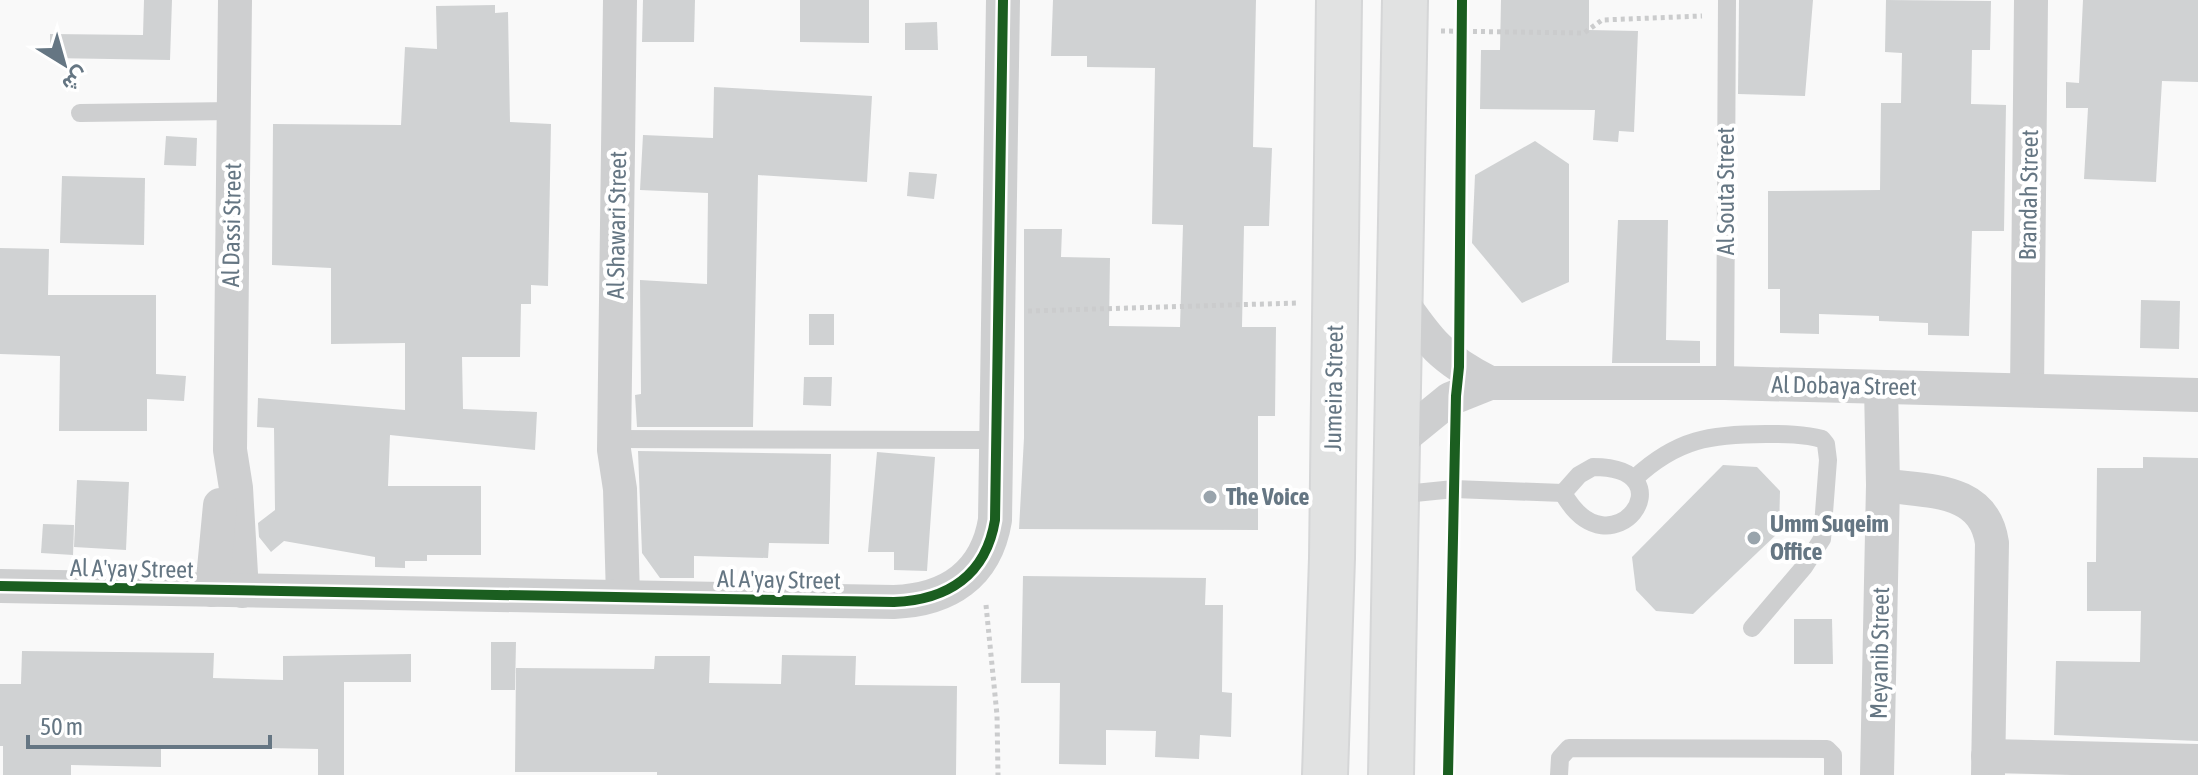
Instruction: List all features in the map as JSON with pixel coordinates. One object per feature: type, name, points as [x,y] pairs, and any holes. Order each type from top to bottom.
[{"type":"main road","name":"Jumeira Street","points":[[1325,775],[1332,558],[1339,0]]},
{"type":"main road","points":[[1391,775],[1405,15]]},
{"type":"street","name":"Al Dassi Street","points":[[227,590],[236,488],[230,450],[235,0]]},
{"type":"street","name":"Al Shawari Street","points":[[610,597],[620,489],[614,445],[620,0]]},
{"type":"street","points":[[981,563],[991,543],[995,520],[1003,0]]},
{"type":"street","name":"Brandah Street","points":[[2027,390],[2031,0]]},
{"type":"street","points":[[1399,298],[1421,331],[1445,357],[1490,383]]},
{"type":"street","name":"Al Dobaya Street","points":[[1396,443],[1450,399],[1490,383],[1725,383],[2198,395]]},
{"type":"street","name":"Meyanib Street","points":[[1877,775],[1883,485],[1881,387]]},
{"type":"street","points":[[1883,485],[1954,496],[1970,502],[1982,513],[1990,527],[1988,766],[2198,761]]},
{"type":"street","name":"Al A'yay Street","points":[[0,586],[912,601],[948,589],[964,580],[981,563]]},
{"type":"lane","name":"Al Souta Street","points":[[1725,383],[1727,8]]},
{"type":"lane","points":[[80,113],[233,111]]},
{"type":"lane","points":[[1635,478],[1665,455],[1719,434],[1793,435],[1822,439],[1826,444],[1822,539],[1804,567],[1752,628]]},
{"type":"lane","points":[[614,445],[997,440]]},
{"type":"lane","points":[[1593,467],[1622,469],[1638,483],[1637,505],[1627,520],[1619,523],[1595,524],[1584,520],[1576,514],[1563,493],[1579,475],[1593,467]]},
{"type":"lane","points":[[1395,495],[1454,489],[1563,493]]},
{"type":"lane","points":[[1559,775],[1560,758],[1569,748],[1585,748],[1827,749],[1833,755],[1833,775]]},
{"type":"path","points":[[1405,15],[1462,31],[1584,33],[1602,20],[1727,8]]},
{"type":"path","points":[[1462,16],[1462,47]]},
{"type":"path","points":[[999,312],[1334,302]]},
{"type":"path","points":[[981,563],[992,654],[998,775]]},
{"type":"building","points":[[144,0],[172,0],[170,60],[50,58],[50,34],[143,35]]},
{"type":"building","points":[[643,0],[695,0],[694,42],[642,42]]},
{"type":"building","points":[[800,0],[869,0],[869,43],[800,42]]},
{"type":"building","points":[[1053,0],[1256,0],[1253,147],[1272,148],[1269,226],[1244,226],[1242,327],[1276,327],[1275,416],[1258,416],[1258,530],[1019,529],[1024,438],[1024,229],[1062,229],[1061,257],[1110,258],[1109,326],[1180,327],[1183,225],[1152,224],[1155,68],[1087,67],[1087,56],[1051,56]]},
{"type":"building","points":[[1501,0],[1589,0],[1589,30],[1638,31],[1634,132],[1619,131],[1618,142],[1593,140],[1595,110],[1480,109],[1481,50],[1500,50]]},
{"type":"building","points":[[1739,0],[1813,0],[1805,96],[1738,94]]},
{"type":"building","points":[[1886,0],[1991,1],[1990,50],[1972,50],[1971,104],[2006,105],[2004,231],[1972,231],[1969,336],[1928,335],[1928,323],[1879,321],[1879,316],[1819,314],[1819,334],[1780,333],[1780,289],[1768,289],[1768,191],[1880,190],[1881,103],[1901,103],[1902,53],[1885,52]]},
{"type":"building","points":[[2083,0],[2198,0],[2198,82],[2162,81],[2156,182],[2084,179],[2088,108],[2066,108],[2066,82],[2079,83]]},
{"type":"building","points":[[495,5],[495,13],[508,12],[510,122],[551,124],[548,286],[531,285],[531,304],[521,304],[520,357],[462,357],[463,409],[537,412],[535,450],[390,435],[388,486],[481,486],[481,555],[427,555],[427,561],[405,561],[405,568],[375,567],[375,557],[284,541],[271,552],[259,537],[258,523],[275,510],[274,428],[257,427],[258,398],[405,410],[405,343],[331,344],[331,268],[272,265],[273,124],[401,125],[405,47],[437,49],[436,6]]},
{"type":"building","points":[[937,22],[938,50],[905,50],[905,23]]},
{"type":"building","points":[[714,87],[872,96],[867,182],[758,175],[753,427],[637,427],[635,395],[641,394],[640,280],[707,284],[708,193],[640,190],[643,135],[713,138]]},
{"type":"building","points":[[166,136],[197,138],[196,166],[164,165]]},
{"type":"building","points":[[1535,141],[1569,164],[1569,282],[1522,303],[1472,243],[1475,175]]},
{"type":"building","points":[[909,172],[937,174],[934,199],[907,196]]},
{"type":"building","points":[[62,176],[145,178],[144,245],[60,243]]},
{"type":"building","points":[[1618,220],[1668,220],[1666,340],[1700,341],[1700,363],[1612,363]]},
{"type":"building","points":[[0,248],[49,249],[48,295],[156,295],[156,374],[186,376],[184,401],[147,399],[147,431],[59,431],[60,356],[0,354]]},
{"type":"building","points":[[2141,300],[2180,301],[2179,349],[2140,348]]},
{"type":"building","points":[[809,314],[834,314],[834,345],[809,345]]},
{"type":"building","points":[[804,377],[832,377],[831,406],[803,405]]},
{"type":"building","points":[[638,451],[831,454],[829,544],[769,543],[768,558],[694,556],[694,578],[660,578],[642,553]]},
{"type":"building","points":[[877,452],[935,457],[927,571],[894,570],[894,552],[868,552]]},
{"type":"building","points":[[2143,457],[2198,458],[2198,741],[2054,735],[2056,661],[2140,662],[2141,611],[2087,611],[2087,562],[2096,562],[2097,468],[2143,468]]},
{"type":"building","points":[[1723,465],[1757,467],[1780,491],[1779,532],[1693,614],[1656,611],[1636,590],[1632,557]]},
{"type":"building","points":[[77,480],[129,482],[126,550],[74,547]]},
{"type":"building","points":[[43,524],[74,525],[73,555],[41,553]]},
{"type":"building","points":[[1023,576],[1206,578],[1205,605],[1223,605],[1222,692],[1232,693],[1231,737],[1200,735],[1199,759],[1155,757],[1156,731],[1106,730],[1106,765],[1059,764],[1060,683],[1021,683]]},
{"type":"building","points":[[1794,619],[1832,619],[1833,664],[1794,664]]},
{"type":"building","points":[[491,642],[516,642],[515,690],[491,690]]},
{"type":"building","points":[[22,651],[214,653],[213,678],[283,680],[283,656],[411,654],[411,682],[344,682],[344,775],[318,775],[318,749],[161,746],[161,767],[71,765],[71,775],[3,775],[0,684],[21,684]]},
{"type":"building","points":[[782,655],[856,656],[855,685],[957,686],[956,775],[515,772],[516,668],[654,669],[655,656],[710,656],[709,683],[781,684]]},
{"type":"cycle path","points":[[0,586],[894,602],[947,590],[973,570],[983,556],[995,520],[1003,0]]},
{"type":"cycle path","points":[[1448,775],[1459,367],[1462,0]]},
{"type":"place","name":"The Voice","points":[[1210,497]]},
{"type":"place","name":"Umm Suqeim Office","points":[[1754,538]]}]
